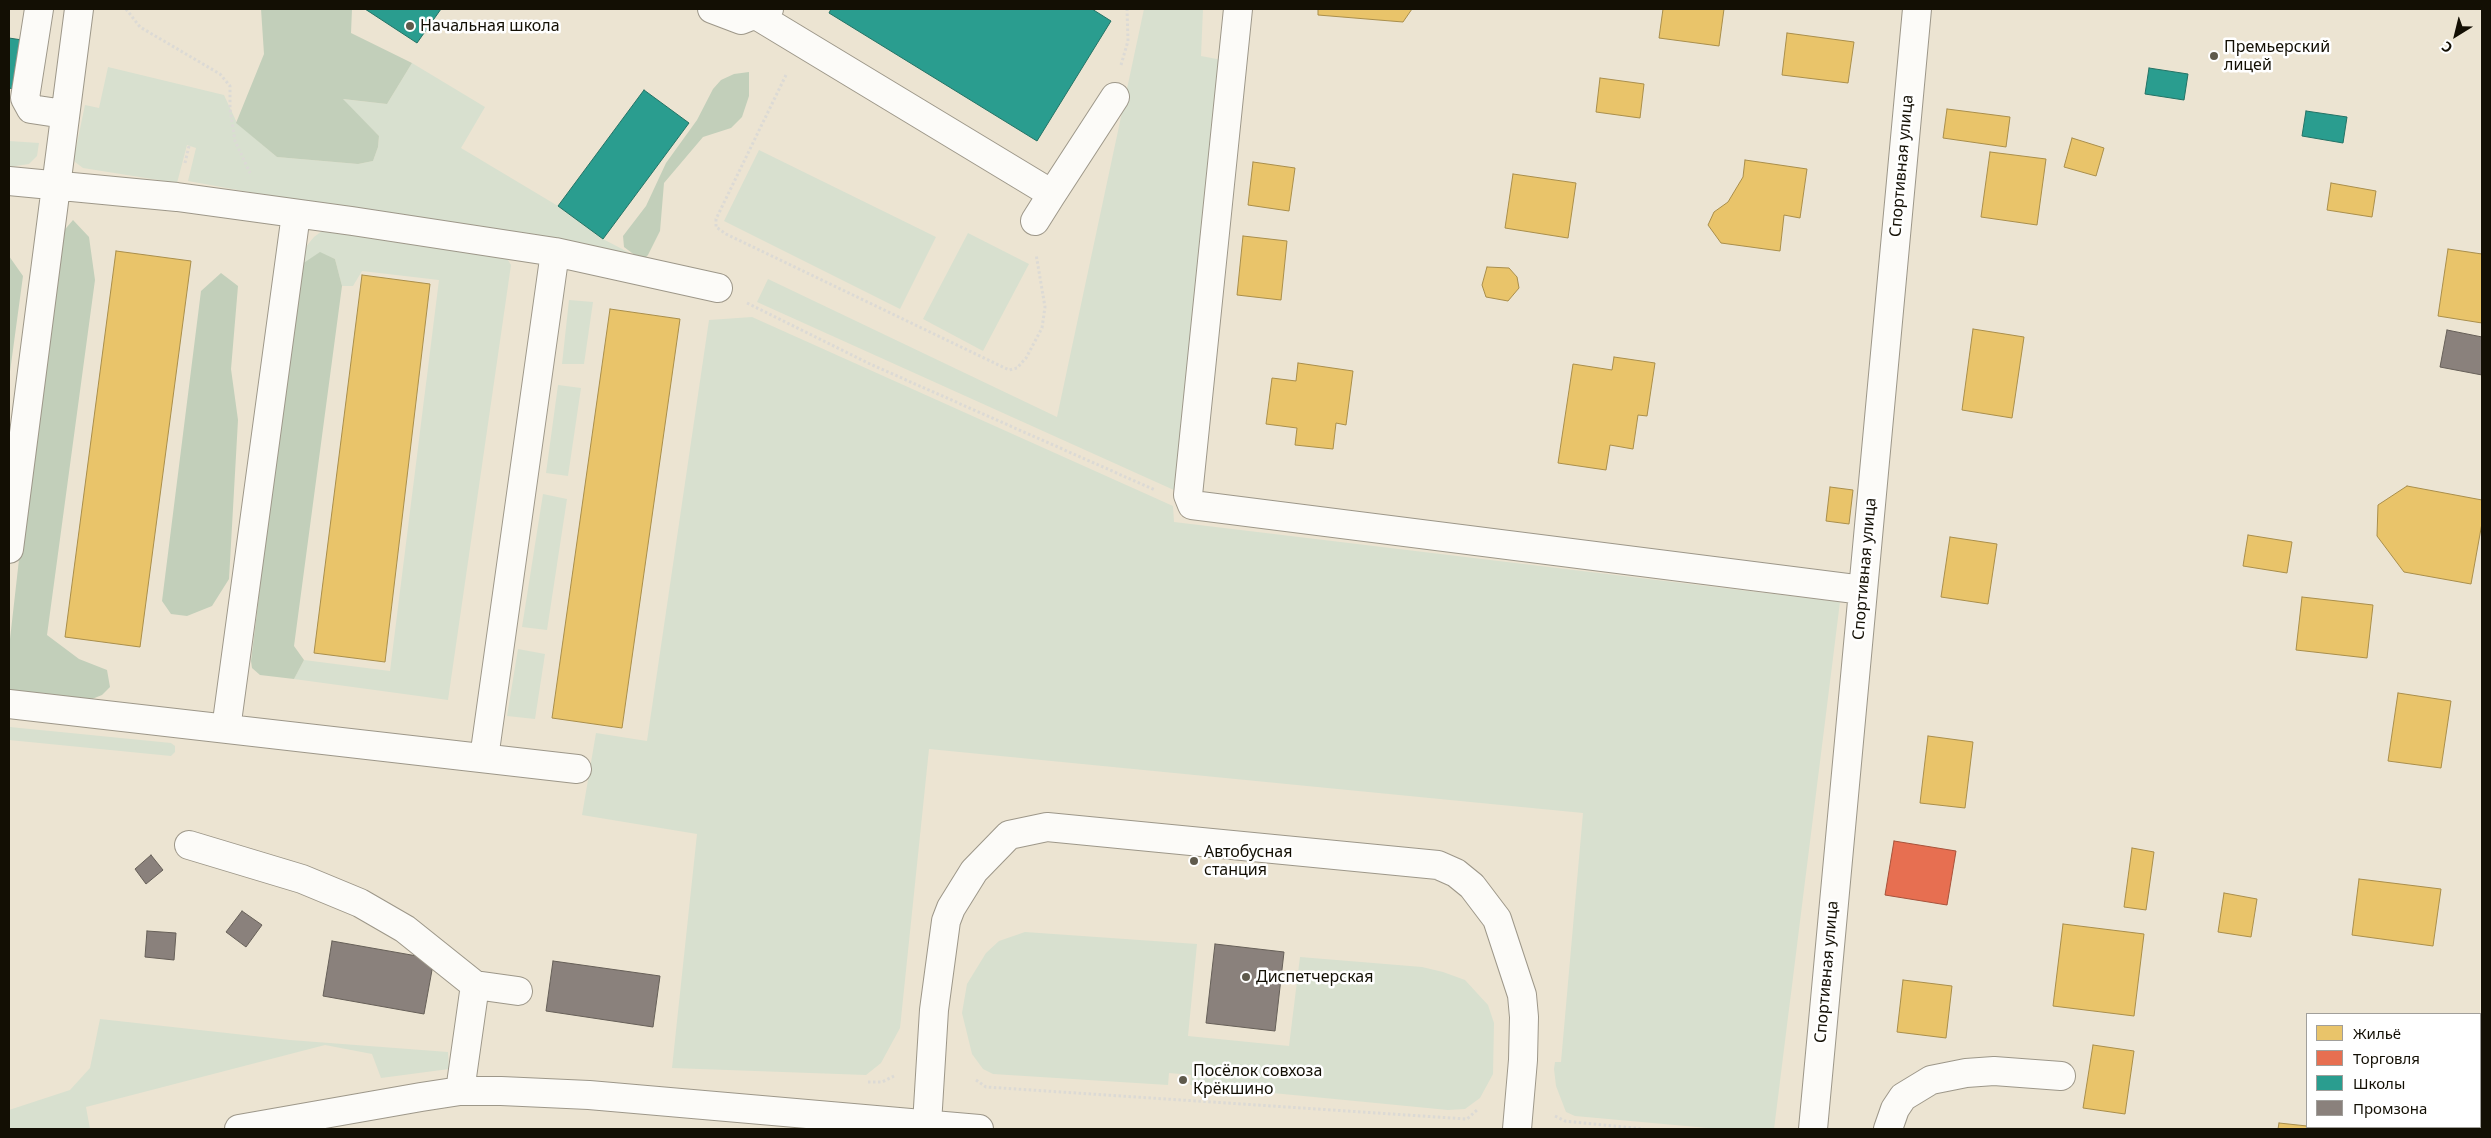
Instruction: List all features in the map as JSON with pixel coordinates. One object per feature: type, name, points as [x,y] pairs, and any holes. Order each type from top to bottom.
[{"type":"street","points":[[39,9],[25,98],[31,109],[64,114]]},
{"type":"street","points":[[9,549],[79,9]]},
{"type":"street","points":[[712,9],[740,20],[762,12],[802,43],[1052,194]]},
{"type":"street","points":[[1238,9],[1188,495],[1192,505],[1863,590]]},
{"type":"street","name":"Спортивная улица","points":[[1813,1129],[1917,9]]},
{"type":"street","points":[[1036,221],[1115,97]]},
{"type":"street","points":[[9,182],[55,185],[268,209],[555,252],[718,288]]},
{"type":"street","points":[[226,729],[296,214]]},
{"type":"street","points":[[484,758],[555,252]]},
{"type":"street","points":[[9,704],[577,769]]},
{"type":"street","points":[[927,1124],[934,1004],[946,921],[951,908],[974,871],[1009,836],[1047,827],[1438,865],[1456,874],[1472,886],[1497,919],[1522,995],[1524,1017],[1523,1051],[1517,1129]]},
{"type":"street","points":[[189,845],[302,879],[360,903],[406,929],[475,984],[518,991]]},
{"type":"street","points":[[460,1092],[475,984]]},
{"type":"street","points":[[1888,1129],[1895,1109],[1903,1097],[1931,1080],[1966,1073],[1994,1071],[2061,1076]]},
{"type":"street","points":[[239,1129],[460,1092],[589,1095],[979,1129]]},
{"type":"path","points":[[126,9],[140,27],[220,74],[230,86],[230,110],[235,141],[268,209]]},
{"type":"path","points":[[1115,97],[1117,77],[1128,41],[1127,9]]},
{"type":"path","points":[[802,43],[716,219],[716,227],[726,234],[1009,370],[1017,368],[1026,358],[1042,328],[1045,307],[1032,241],[1036,221]]},
{"type":"path","points":[[718,288],[879,368],[1072,455],[1192,505]]},
{"type":"path","points":[[976,1080],[986,1087],[1467,1119],[1477,1110]]},
{"type":"path","points":[[1555,1116],[1565,1121],[1644,1129]]},
{"type":"green space","points":[[261,9],[352,9],[351,33],[412,63],[387,104],[343,99],[379,136],[378,147],[373,161],[358,164],[277,157],[236,123],[264,54]]},
{"type":"green space","points":[[1144,9],[1203,9],[1201,56],[1222,60],[1176,491],[757,302],[768,279],[1057,417]]},
{"type":"green space","points":[[412,63],[485,107],[461,148],[558,206],[603,239],[643,260],[619,259],[188,181],[196,148],[187,145],[177,183],[83,168],[75,162],[74,157],[85,105],[99,108],[108,67],[224,95],[237,123],[277,157],[358,164],[373,161],[378,147],[379,136],[342,99],[387,104]]},
{"type":"green space","points":[[749,72],[749,96],[742,117],[731,128],[703,137],[664,183],[660,231],[648,255],[643,260],[624,247],[623,236],[646,206],[666,163],[697,120],[713,89],[721,80],[734,74]]},
{"type":"green space","points":[[9,141],[39,143],[37,156],[29,164],[9,167]]},
{"type":"green space","points":[[759,150],[936,237],[900,309],[724,221]]},
{"type":"green space","points":[[73,220],[89,237],[95,280],[47,635],[79,659],[107,670],[110,687],[102,695],[92,699],[9,690],[10,639],[55,241]]},
{"type":"green space","points":[[322,231],[505,255],[511,265],[448,700],[294,679],[304,660],[390,671],[439,280],[362,271],[353,286],[342,286],[335,259],[320,253],[299,266],[304,249]]},
{"type":"green space","points":[[968,233],[1029,264],[983,351],[923,319]]},
{"type":"green space","points":[[320,252],[335,259],[342,286],[294,646],[304,660],[294,679],[260,675],[252,668],[251,661],[299,266]]},
{"type":"green space","points":[[9,256],[23,276],[9,379]]},
{"type":"green space","points":[[221,273],[238,286],[231,369],[238,420],[229,579],[212,606],[187,616],[171,614],[162,601],[201,291]]},
{"type":"green space","points":[[569,300],[593,302],[584,364],[562,364]]},
{"type":"green space","points":[[752,317],[1173,506],[1174,522],[1840,602],[1774,1129],[1719,1129],[1575,1116],[1566,1112],[1556,1086],[1554,1069],[1555,1062],[1561,1062],[1583,813],[929,749],[900,1028],[881,1063],[866,1075],[672,1068],[697,834],[582,815],[596,733],[647,741],[709,320]]},
{"type":"green space","points":[[558,385],[581,388],[568,476],[546,473]]},
{"type":"green space","points":[[543,494],[567,499],[547,630],[522,627]]},
{"type":"green space","points":[[518,649],[545,654],[535,719],[507,716]]},
{"type":"green space","points":[[10,727],[171,743],[175,746],[175,752],[171,756],[9,740]]},
{"type":"green space","points":[[1025,932],[1197,944],[1188,1036],[1289,1046],[1300,957],[1422,967],[1443,972],[1465,980],[1488,1005],[1494,1023],[1493,1074],[1480,1098],[1465,1109],[1448,1110],[1190,1085],[1191,1075],[1169,1073],[1168,1085],[993,1074],[983,1069],[972,1054],[962,1013],[967,984],[986,953],[999,941]]},
{"type":"green space","points":[[100,1019],[290,1040],[448,1052],[449,1069],[381,1078],[372,1054],[325,1045],[86,1107],[90,1129],[9,1129],[9,1110],[70,1090],[90,1068]]},
{"type":"building: Жильё","points":[[1318,9],[1412,9],[1403,22],[1318,15]]},
{"type":"building: Жильё","points":[[1663,9],[1724,9],[1719,46],[1659,38]]},
{"type":"building: Жильё","points":[[1787,33],[1854,42],[1848,83],[1782,75]]},
{"type":"building: Жильё","points":[[1600,78],[1644,84],[1640,118],[1596,112]]},
{"type":"building: Жильё","points":[[1947,109],[2010,117],[2006,147],[1943,138]]},
{"type":"building: Жильё","points":[[2072,138],[2104,148],[2096,176],[2064,167]]},
{"type":"building: Жильё","points":[[1990,152],[2046,159],[2037,225],[1981,217]]},
{"type":"building: Жильё","points":[[1745,160],[1807,169],[1800,218],[1784,215],[1780,251],[1721,243],[1708,225],[1714,212],[1728,202],[1743,177]]},
{"type":"building: Жильё","points":[[1253,162],[1295,168],[1289,211],[1248,205]]},
{"type":"building: Жильё","points":[[1513,174],[1576,183],[1568,238],[1505,228]]},
{"type":"building: Жильё","points":[[2331,183],[2376,191],[2372,217],[2327,210]]},
{"type":"building: Жильё","points":[[1243,236],[1287,241],[1281,300],[1237,295]]},
{"type":"building: Жильё","points":[[2448,249],[2482,254],[2482,323],[2438,316]]},
{"type":"building: Жильё","points":[[116,251],[191,261],[140,647],[65,637]]},
{"type":"building: Жильё","points":[[1487,267],[1509,268],[1517,277],[1519,288],[1508,301],[1486,297],[1482,285]]},
{"type":"building: Жильё","points":[[362,275],[430,284],[385,662],[314,653]]},
{"type":"building: Жильё","points":[[610,309],[680,319],[622,728],[552,718]]},
{"type":"building: Жильё","points":[[1973,329],[2024,337],[2012,418],[1962,410]]},
{"type":"building: Жильё","points":[[1614,357],[1655,363],[1647,416],[1638,415],[1633,449],[1610,445],[1606,470],[1558,463],[1573,364],[1612,370]]},
{"type":"building: Жильё","points":[[1298,363],[1353,371],[1346,425],[1336,423],[1333,449],[1295,445],[1297,428],[1266,424],[1272,378],[1296,381]]},
{"type":"building: Жильё","points":[[2407,486],[2482,500],[2482,523],[2471,584],[2404,572],[2377,536],[2378,505]]},
{"type":"building: Жильё","points":[[1830,487],[1853,490],[1849,524],[1826,521]]},
{"type":"building: Жильё","points":[[2248,535],[2292,542],[2287,573],[2243,566]]},
{"type":"building: Жильё","points":[[1950,537],[1997,544],[1988,604],[1941,597]]},
{"type":"building: Жильё","points":[[2302,597],[2373,605],[2367,658],[2296,650]]},
{"type":"building: Жильё","points":[[2398,693],[2451,701],[2441,768],[2388,761]]},
{"type":"building: Жильё","points":[[1928,736],[1973,742],[1965,808],[1920,803]]},
{"type":"building: Жильё","points":[[2132,848],[2154,852],[2146,910],[2124,907]]},
{"type":"building: Жильё","points":[[2359,879],[2441,889],[2433,946],[2352,935]]},
{"type":"building: Жильё","points":[[2224,893],[2257,899],[2251,937],[2218,932]]},
{"type":"building: Жильё","points":[[2063,924],[2144,934],[2134,1016],[2053,1006]]},
{"type":"building: Жильё","points":[[1903,980],[1952,986],[1946,1038],[1897,1032]]},
{"type":"building: Жильё","points":[[2093,1045],[2134,1051],[2125,1114],[2083,1108]]},
{"type":"building: Жильё","points":[[2279,1123],[2311,1128],[2311,1129],[2278,1129]]},
{"type":"building: Торговля","points":[[1894,841],[1956,851],[1947,905],[1885,895]]},
{"type":"building: Школы","name":"Начальная школа","points":[[365,9],[441,9],[417,43]]},
{"type":"building: Школы","points":[[831,9],[1092,9],[1111,21],[1037,141],[829,13]]},
{"type":"building: Школы","points":[[9,38],[22,40],[14,89],[9,88]]},
{"type":"building: Школы","points":[[2149,68],[2188,74],[2184,100],[2145,94]]},
{"type":"building: Школы","points":[[644,90],[689,123],[603,239],[558,206]]},
{"type":"building: Школы","points":[[2306,111],[2347,117],[2343,143],[2302,136]]},
{"type":"building: Промзона","points":[[2447,330],[2482,337],[2482,375],[2440,367]]},
{"type":"building: Промзона","points":[[151,855],[163,870],[146,884],[135,869]]},
{"type":"building: Промзона","points":[[242,911],[262,925],[246,947],[226,932]]},
{"type":"building: Промзона","points":[[147,931],[176,933],[174,960],[145,957]]},
{"type":"building: Промзона","points":[[332,941],[434,959],[424,1014],[323,996]]},
{"type":"building: Промзона","name":"Диспетчерская","points":[[1215,944],[1284,952],[1275,1031],[1206,1023]]},
{"type":"building: Промзона","points":[[553,961],[660,976],[653,1027],[546,1011]]},
{"type":"place","name":"Начальная школа","points":[[410,26]]},
{"type":"place","name":"Премьерский лицей","points":[[2214,56]]},
{"type":"place","name":"Автобусная станция","points":[[1194,861]]},
{"type":"place","name":"Диспетчерская","points":[[1246,977]]},
{"type":"place","name":"Посёлок совхоза Крёкшино","points":[[1183,1080]]}]
